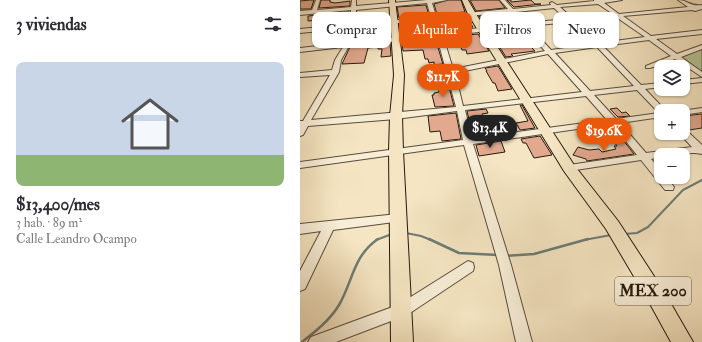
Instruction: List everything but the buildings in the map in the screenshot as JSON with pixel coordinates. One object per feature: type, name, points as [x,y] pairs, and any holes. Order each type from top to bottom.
[{"type":"highway","name":"MEX 200","points":[[465,0],[471,12]]},
{"type":"highway","points":[[392,2],[396,21],[399,74],[396,116],[396,151],[402,342]]},
{"type":"highway","name":"MEX 200","points":[[472,14],[480,27]]},
{"type":"highway","name":"MEX 200","points":[[494,48],[548,131],[569,168],[612,225],[656,296],[681,341]]},
{"type":"street","points":[[314,11],[318,0]]},
{"type":"street","points":[[300,13],[354,4],[445,0]]},
{"type":"street","points":[[502,0],[511,10]]},
{"type":"street","points":[[549,0],[560,12]]},
{"type":"street","points":[[472,14],[620,0]]},
{"type":"street","points":[[680,0],[702,13]]},
{"type":"street","points":[[429,1],[431,12]]},
{"type":"street","points":[[597,1],[612,12]]},
{"type":"street","points":[[619,16],[702,7]]},
{"type":"street","points":[[619,17],[702,75]]},
{"type":"street","points":[[391,21],[399,21]]},
{"type":"street","points":[[300,31],[312,30]]},
{"type":"street","points":[[619,42],[702,32]]},
{"type":"street","points":[[391,41],[397,40]]},
{"type":"street","points":[[545,47],[654,168]]},
{"type":"street","points":[[648,67],[702,47]]},
{"type":"street","points":[[300,50],[318,48]]},
{"type":"street","points":[[300,133],[303,124],[335,72],[338,60],[344,48]]},
{"type":"street","points":[[443,48],[468,142],[500,246],[524,342]]},
{"type":"street","points":[[450,72],[502,60],[574,48]]},
{"type":"street","points":[[601,48],[655,104]]},
{"type":"street","points":[[300,75],[335,72]]},
{"type":"street","points":[[690,81],[702,80]]},
{"type":"street","points":[[303,124],[396,116],[654,86]]},
{"type":"street","points":[[690,112],[702,110]]},
{"type":"street","points":[[300,165],[654,117]]},
{"type":"street","points":[[690,139],[701,149]]},
{"type":"street","points":[[569,168],[701,149]]},
{"type":"street","points":[[300,285],[329,226]]},
{"type":"street","points":[[300,229],[329,226],[399,230]]},
{"type":"street","points":[[316,342],[402,310],[468,267]]},
{"type":"green space","points":[[702,49],[702,72],[690,63],[690,60],[685,60],[681,57]]},
{"type":"waterway","points":[[624,234],[637,233],[648,227],[683,190],[702,180]]},
{"type":"waterway","points":[[406,233],[431,240]]},
{"type":"waterway","points":[[378,239],[392,234]]},
{"type":"waterway","points":[[585,240],[611,235]]},
{"type":"waterway","points":[[302,342],[331,316],[344,296],[358,261],[363,253],[378,239]]},
{"type":"waterway","points":[[429,239],[459,253],[498,255]]},
{"type":"waterway","points":[[506,256],[534,254],[585,240]]}]
